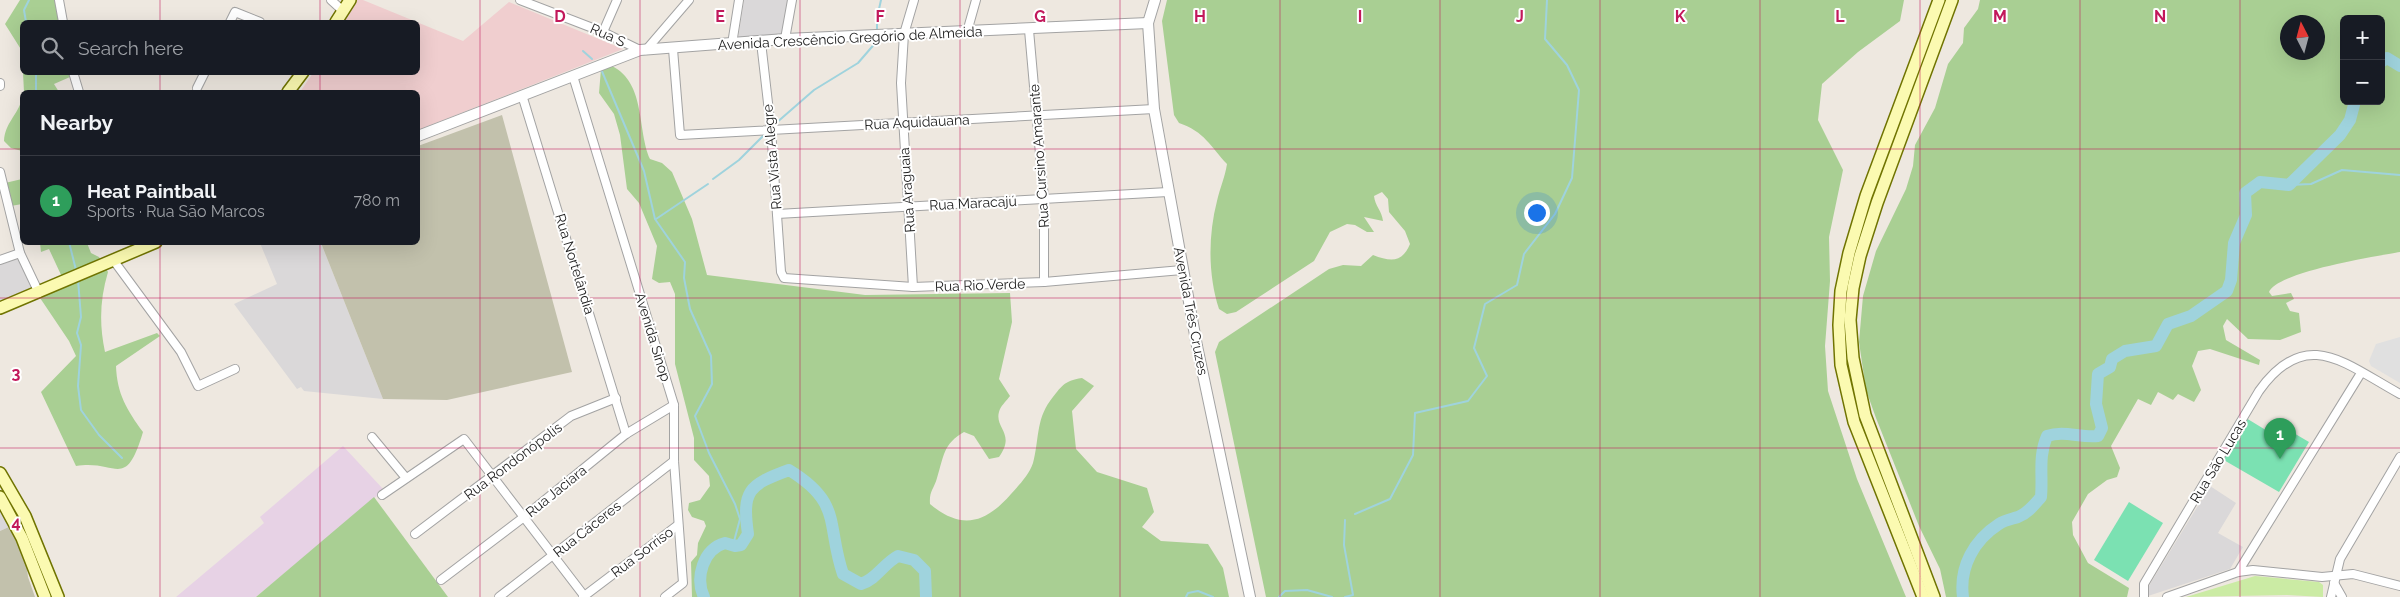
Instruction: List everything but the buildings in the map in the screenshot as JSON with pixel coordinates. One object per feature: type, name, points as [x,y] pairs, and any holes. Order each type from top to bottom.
[{"type":"main road","points":[[337,20],[350,0]]},
{"type":"main road","points":[[1923,597],[1854,422],[1841,365],[1839,325],[1841,291],[1849,253],[1866,196],[1939,0]]},
{"type":"main road","points":[[1934,597],[1864,415],[1852,358],[1850,320],[1853,288],[1860,256],[1877,203],[1952,0]]},
{"type":"main road","points":[[290,90],[301,75]]},
{"type":"main road","points":[[0,308],[114,261],[136,246]]},
{"type":"main road","points":[[0,473],[32,531],[58,597]]},
{"type":"main road","points":[[1,499],[22,523],[32,531]]},
{"type":"main road","points":[[1,499],[22,538],[45,597]]},
{"type":"street","points":[[59,0],[63,20]]},
{"type":"street","points":[[331,0],[343,11]]},
{"type":"street","name":"Rua S","points":[[522,0],[643,50]]},
{"type":"street","points":[[603,32],[617,0]]},
{"type":"street","points":[[643,50],[689,0]]},
{"type":"street","points":[[732,44],[739,0]]},
{"type":"street","points":[[785,39],[792,0]]},
{"type":"street","name":"Rua Araguaia","points":[[913,287],[901,66],[904,34],[914,0]]},
{"type":"street","points":[[967,32],[976,0]]},
{"type":"street","points":[[1148,23],[1155,0]]},
{"type":"street","points":[[231,20],[235,12],[255,20]]},
{"type":"street","name":"Avenida Crescêncio Gregório de Almeida","points":[[420,135],[643,50],[785,39],[1029,30],[1148,23]]},
{"type":"street","name":"Avenida Três Cruzes","points":[[1148,23],[1154,109],[1168,192],[1232,524],[1250,597]]},
{"type":"street","name":"Rua Cursino Amarante","points":[[1029,30],[1044,199],[1044,282]]},
{"type":"street","name":"Rua Vista Alegre","points":[[761,42],[770,129],[780,272]]},
{"type":"street","name":"Rua Aquidauana","points":[[673,49],[680,135],[1154,109]]},
{"type":"street","points":[[74,75],[78,90]]},
{"type":"street","points":[[197,88],[204,75]]},
{"type":"street","name":"Avenida Sinop","points":[[573,76],[674,405],[674,461],[683,583],[665,597]]},
{"type":"street","name":"Rua Nortelândia","points":[[522,95],[626,434]]},
{"type":"street","points":[[0,172],[20,253],[38,292]]},
{"type":"street","name":"Rua Maracajú","points":[[777,214],[1168,192]]},
{"type":"street","points":[[0,260],[20,253]]},
{"type":"street","points":[[114,261],[180,352],[198,386],[235,369]]},
{"type":"street","name":"Rua Rio Verde","points":[[780,272],[784,278],[913,287],[1044,282],[1182,270]]},
{"type":"street","name":"Rua São Lucas","points":[[2144,597],[2144,584],[2264,383],[2281,365],[2292,358],[2307,354],[2327,356],[2361,373]]},
{"type":"street","points":[[2238,572],[2361,373],[2400,394]]},
{"type":"street","name":"Rua Rondonópolis","points":[[415,534],[493,477],[571,416],[616,398]]},
{"type":"street","name":"Rua Jaciara","points":[[441,580],[524,517],[626,434],[674,405]]},
{"type":"street","points":[[372,437],[406,478]]},
{"type":"street","points":[[382,495],[464,440],[584,597]]},
{"type":"street","points":[[2331,597],[2340,559],[2400,457]]},
{"type":"street","name":"Rua Cáceres","points":[[499,597],[674,461]]},
{"type":"street","name":"Rua Sorriso","points":[[584,597],[678,525]]},
{"type":"street","points":[[2167,597],[2238,572],[2254,570],[2322,577],[2353,574],[2400,586]]},
{"type":"street","points":[[2334,583],[2342,597]]},
{"type":"shaded area","points":[[357,0],[363,0],[412,20],[344,20]]},
{"type":"shaded area","points":[[744,0],[789,0],[783,36],[738,39]]},
{"type":"shaded area","points":[[509,2],[623,49],[420,129],[420,90],[301,90],[312,75],[420,75],[420,24],[463,41]]},
{"type":"shaded area","points":[[502,115],[572,372],[447,400],[383,399],[322,245],[420,245],[420,145]]},
{"type":"shaded area","points":[[261,245],[322,245],[383,399],[304,391],[301,387],[297,389],[234,304],[277,284]]},
{"type":"shaded area","points":[[19,258],[34,289],[0,302],[0,265]]},
{"type":"shaded area","points":[[2400,337],[2400,383],[2371,366],[2369,361],[2376,344]]},
{"type":"shaded area","points":[[343,446],[384,490],[256,597],[176,597],[264,523],[260,517]]},
{"type":"shaded area","points":[[2210,486],[2236,503],[2218,533],[2243,547],[2230,569],[2148,596],[2147,589]]},
{"type":"shaded area","points":[[0,509],[11,526],[0,531]]},
{"type":"shaded area","points":[[11,526],[26,561],[28,577],[35,597],[0,597],[0,531]]},
{"type":"green space","points":[[20,0],[55,0],[59,20],[20,20],[20,48],[5,24]]},
{"type":"green space","points":[[1167,0],[1904,0],[1900,21],[1858,52],[1822,84],[1818,120],[1843,170],[1829,237],[1830,281],[1825,346],[1828,391],[1857,479],[1906,597],[1266,597],[1215,352],[1219,342],[1329,269],[1343,265],[1361,266],[1373,255],[1391,260],[1400,258],[1410,244],[1405,231],[1389,212],[1388,199],[1382,192],[1374,196],[1383,221],[1364,217],[1374,232],[1367,232],[1355,225],[1347,224],[1330,232],[1314,261],[1236,312],[1227,314],[1219,309],[1215,296],[1210,255],[1214,214],[1227,164],[1201,135],[1179,123],[1174,115],[1162,21]]},
{"type":"green space","points":[[1980,0],[2400,0],[2400,252],[2328,266],[2289,278],[2276,285],[2269,292],[2272,296],[2291,293],[2294,299],[2286,303],[2290,311],[2299,313],[2301,332],[2280,340],[2248,339],[2227,319],[2223,326],[2226,340],[2260,360],[2259,365],[2210,349],[2198,351],[2192,366],[2201,390],[2194,402],[2178,394],[2173,400],[2158,392],[2151,405],[2138,399],[2111,446],[2120,468],[2117,477],[2107,480],[2088,494],[2072,522],[2073,535],[2088,563],[2129,588],[2127,597],[1946,597],[1940,569],[1919,526],[1866,390],[1859,342],[1863,296],[1876,251],[1906,189],[1913,166],[1915,145],[1935,108],[1948,64],[1963,43],[1964,28],[1978,9]]},
{"type":"green space","points":[[612,66],[623,74],[636,95],[650,159],[662,163],[672,172],[692,219],[707,275],[865,295],[1010,293],[1012,322],[999,379],[1010,396],[1001,407],[998,415],[1005,436],[1004,449],[999,457],[989,459],[974,436],[964,432],[957,437],[945,451],[931,493],[930,504],[952,518],[962,520],[972,520],[992,512],[1024,480],[1029,472],[1035,455],[1040,423],[1045,408],[1063,385],[1082,378],[1094,386],[1072,411],[1076,449],[1097,472],[1147,488],[1154,512],[1142,527],[1161,541],[1208,544],[1223,568],[1229,597],[692,597],[691,562],[697,555],[698,543],[706,526],[704,521],[692,517],[688,510],[689,503],[700,500],[710,486],[709,476],[694,460],[694,438],[675,364],[675,294],[670,282],[659,283],[652,279],[657,246],[639,203],[627,189],[620,135],[614,114],[599,93],[601,69]]},
{"type":"green space","points":[[23,75],[70,75],[70,77],[54,84],[58,90],[24,90]]},
{"type":"green space","points":[[20,103],[20,150],[11,148],[4,141],[9,124]]},
{"type":"green space","points":[[20,179],[20,204],[11,206],[5,183]]},
{"type":"green space","points":[[40,245],[88,245],[91,253],[99,257],[108,272],[101,312],[105,352],[157,333],[160,336],[116,366],[118,385],[124,401],[143,432],[131,462],[125,467],[118,469],[90,465],[76,466],[41,392],[76,356],[69,341],[34,289],[62,277],[49,249],[41,252]]},
{"type":"green space","points":[[2246,418],[2269,432],[2275,422],[2309,442],[2279,492],[2222,459]]},
{"type":"green space","points":[[374,497],[448,597],[256,597]]},
{"type":"green space","points":[[2129,502],[2163,523],[2128,581],[2094,560]]},
{"type":"green space","points":[[2255,576],[2319,582],[2323,585],[2323,597],[2287,595],[2186,597]]},
{"type":"waterway","points":[[26,20],[24,10],[29,0]]},
{"type":"waterway","points":[[877,29],[877,18],[881,0]]},
{"type":"waterway","points":[[1355,514],[1390,499],[1413,455],[1415,413],[1468,401],[1487,376],[1474,348],[1485,304],[1517,285],[1524,254],[1555,214],[1572,178],[1579,90],[1567,65],[1545,39],[1547,0]]},
{"type":"waterway","points":[[775,124],[814,90],[858,63],[877,41]]},
{"type":"waterway","points":[[583,51],[592,59]]},
{"type":"waterway","points":[[2384,60],[2387,58],[2400,66]]},
{"type":"waterway","points":[[601,69],[644,171],[655,219],[685,262],[684,278],[690,309],[711,356],[712,384],[695,416],[709,453],[735,504],[740,519],[733,545]]},
{"type":"waterway","points":[[36,75],[36,90]]},
{"type":"waterway","points":[[1963,597],[1963,575],[1966,565],[1970,555],[1982,538],[2001,523],[2025,513],[2041,497],[2042,459],[2047,436],[2053,434],[2098,436],[2102,428],[2096,404],[2098,374],[2110,367],[2112,359],[2125,351],[2156,346],[2168,324],[2191,316],[2227,291],[2231,280],[2234,243],[2246,215],[2245,193],[2260,182],[2289,185],[2340,135],[2350,120],[2354,105]]},
{"type":"waterway","points":[[713,179],[739,160],[766,133]]},
{"type":"waterway","points":[[2289,185],[2311,184],[2342,170],[2400,175]]},
{"type":"waterway","points":[[656,219],[708,184]]},
{"type":"waterway","points":[[70,245],[76,270]]},
{"type":"waterway","points":[[78,280],[81,317],[77,333],[81,345],[78,386],[81,410],[99,435],[122,458]]},
{"type":"waterway","points":[[704,597],[700,581],[706,558],[717,546],[725,543],[735,546],[741,545],[748,534],[746,508],[751,492],[764,480],[789,470],[818,493],[825,504],[830,516],[843,574],[861,584],[871,579],[898,556],[914,560],[925,571],[926,597]]},
{"type":"waterway","points":[[1345,520],[1344,545],[1353,595],[1345,597]]},
{"type":"waterway","points":[[1279,597],[1285,591],[1307,590],[1332,597]]},
{"type":"waterway","points":[[1186,597],[1188,593],[1198,591],[1213,597]]},
{"type":"place","name":"Heat Paintball","points":[[2280,459]]}]
